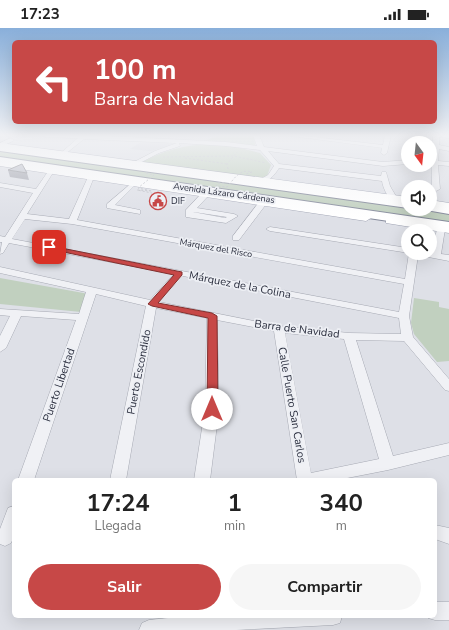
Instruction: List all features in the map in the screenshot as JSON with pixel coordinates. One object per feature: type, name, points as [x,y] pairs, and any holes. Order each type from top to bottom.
[{"type":"highway","name":"Avenida Lázaro Cárdenas","points":[[21,163],[447,228]]},
{"type":"highway","name":"Avenida Lázaro Cárdenas","points":[[115,163],[275,187],[399,201]]},
{"type":"highway","points":[[261,181],[275,187]]},
{"type":"highway","points":[[217,192],[247,200]]},
{"type":"highway","points":[[437,209],[449,211]]},
{"type":"highway","points":[[437,227],[447,228]]},
{"type":"main road","points":[[137,163],[399,201]]},
{"type":"main road","points":[[0,164],[408,224]]},
{"type":"main road","points":[[437,205],[449,206]]},
{"type":"street","points":[[275,163],[277,166],[385,182]]},
{"type":"street","points":[[376,163],[394,163]]},
{"type":"street","points":[[383,164],[385,182],[399,201]]},
{"type":"street","points":[[261,181],[270,176],[277,166]]},
{"type":"street","points":[[0,251],[3,239],[23,216],[51,171]]},
{"type":"street","points":[[72,222],[91,178]]},
{"type":"street","points":[[370,181],[372,184],[385,182]]},
{"type":"street","points":[[132,184],[110,206],[137,212]]},
{"type":"street","points":[[0,185],[39,192]]},
{"type":"street","points":[[195,206],[234,216],[226,221],[200,218],[188,214],[195,206],[206,195]]},
{"type":"street","points":[[236,238],[263,203]]},
{"type":"street","name":"Márquez del Risco","points":[[23,216],[72,222],[408,282]]},
{"type":"street","points":[[437,253],[447,228]]},
{"type":"street","points":[[270,229],[401,250]]},
{"type":"street","name":"Márquez de la Colina","points":[[3,239],[62,249],[179,274],[404,316]]},
{"type":"street","points":[[437,256],[449,258],[449,253]]},
{"type":"street","points":[[413,260],[404,316],[407,338],[449,387]]},
{"type":"street","name":"Barra de Navidad","points":[[0,270],[152,304],[279,329],[349,336],[407,338]]},
{"type":"street","points":[[152,304],[179,274]]},
{"type":"street","name":"Puerto Libertad","points":[[27,478],[92,290]]},
{"type":"street","name":"Puerto Escondido","points":[[118,478],[152,304]]},
{"type":"street","points":[[0,312],[82,317]]},
{"type":"street","points":[[0,348],[17,313]]},
{"type":"street","points":[[202,478],[212,409],[212,316]]},
{"type":"street","name":"Calle Puerto San Carlos","points":[[279,329],[304,478]]},
{"type":"street","points":[[349,336],[388,464]]},
{"type":"street","points":[[320,478],[388,464],[449,449]]},
{"type":"street","points":[[6,538],[12,519]]},
{"type":"street","points":[[437,611],[449,611]]},
{"type":"street","points":[[149,630],[225,622],[297,618]]},
{"type":"path","points":[[220,163],[227,164],[230,168],[227,170],[228,172]]},
{"type":"path","points":[[265,163],[277,166]]},
{"type":"path","points":[[224,183],[218,183],[216,186],[221,188],[227,187],[242,172],[252,172],[246,174]]},
{"type":"path","points":[[146,173],[154,175],[138,188],[152,191],[137,190],[152,193]]},
{"type":"green space","points":[[34,163],[104,163],[401,206],[401,216],[437,216],[437,211],[449,212],[449,226]]},
{"type":"green space","points":[[142,163],[269,163],[271,165],[267,176],[264,179]]},
{"type":"green space","points":[[0,278],[89,294],[81,312],[0,304]]},
{"type":"green space","points":[[414,298],[439,302],[439,307],[449,309],[449,361],[437,362],[414,334],[411,323]]},
{"type":"building","points":[[22,164],[27,173],[8,170]]},
{"type":"place","name":"DIF","points":[[158,201]]},
{"type":"route","points":[[49,247],[179,274],[152,304],[212,316],[212,409]]}]
